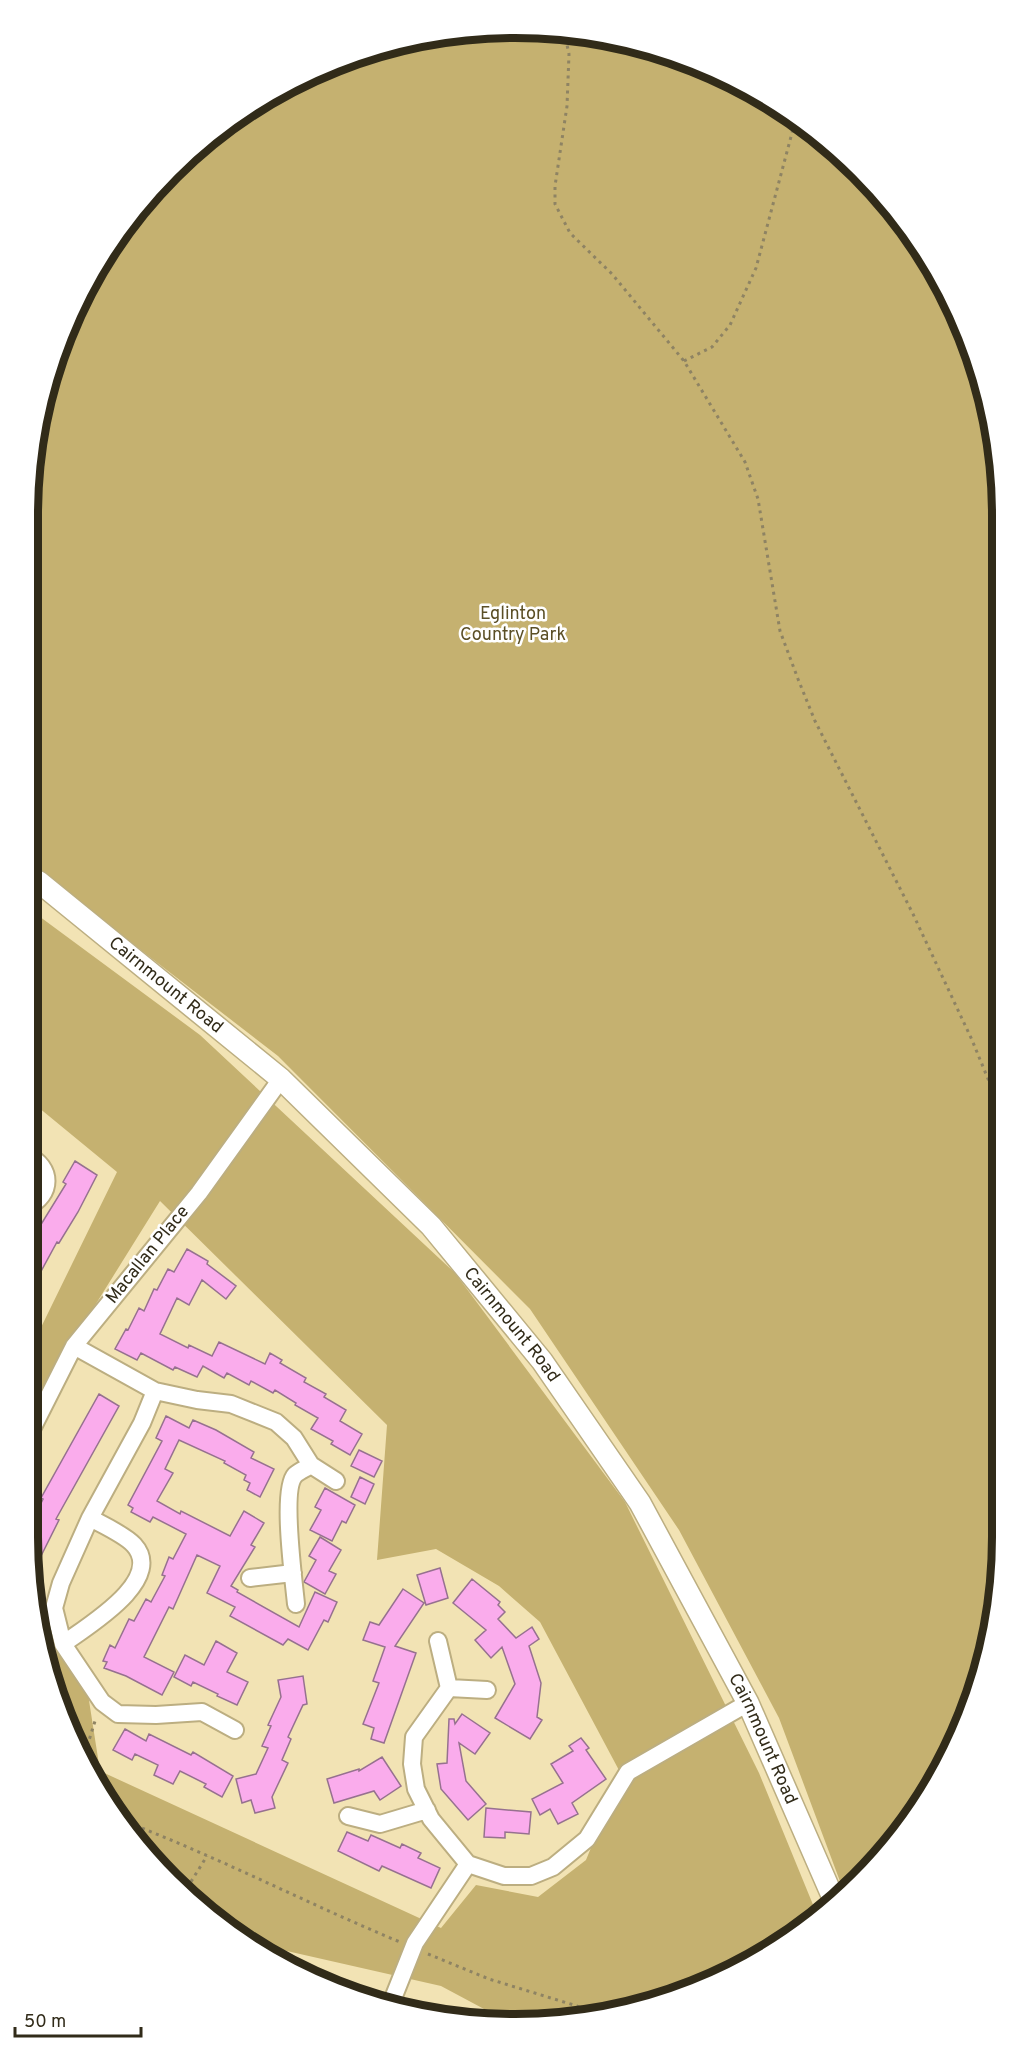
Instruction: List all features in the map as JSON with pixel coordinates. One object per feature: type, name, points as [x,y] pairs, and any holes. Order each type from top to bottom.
[{"type":"main road","name":"Cairnmount Road","points":[[38,881],[281,1079],[431,1226],[542,1361],[640,1503],[748,1703],[831,1893]]},
{"type":"street","name":"Macallan Place","points":[[38,1417],[74,1346],[199,1193],[281,1079]]},
{"type":"street","points":[[38,1162],[41,1164],[47,1180],[42,1196],[38,1200]]},
{"type":"street","points":[[74,1346],[155,1391],[231,1404],[276,1422],[294,1438],[311,1465],[336,1481]]},
{"type":"street","points":[[155,1391],[142,1423],[90,1518],[61,1583],[54,1608],[63,1644],[102,1702],[118,1714],[156,1715],[202,1712],[235,1730]]},
{"type":"street","points":[[296,1604],[290,1541],[290,1488],[294,1476],[311,1465]]},
{"type":"street","points":[[63,1644],[124,1597],[136,1584],[142,1564],[140,1553],[133,1543],[90,1518]]},
{"type":"street","points":[[249,1578],[293,1573]]},
{"type":"street","points":[[438,1641],[449,1688],[414,1737],[413,1777],[416,1789],[431,1819],[468,1864],[504,1876],[531,1876],[553,1867],[587,1839],[628,1772],[684,1742],[748,1703]]},
{"type":"street","points":[[449,1688],[487,1690]]},
{"type":"street","points":[[348,1816],[380,1824],[426,1810]]},
{"type":"street","points":[[393,1998],[414,1945],[468,1864]]},
{"type":"path","points":[[566,41],[569,54],[567,106],[555,186],[555,204],[570,233],[612,274],[684,361],[746,462],[758,498],[780,631],[815,721],[913,914],[972,1040],[992,1089]]},
{"type":"path","points":[[684,361],[712,347],[730,325],[752,277],[782,176],[793,127]]},
{"type":"path","points":[[87,1747],[102,1702]]},
{"type":"path","points":[[135,1825],[183,1844],[337,1916],[414,1945],[489,1979],[582,2008]]},
{"type":"path","points":[[189,1885],[207,1856]]},
{"type":"green space","name":"Eglinton Country Park","points":[[514,38],[546,39],[608,47],[668,63],[697,74],[753,101],[780,118],[805,136],[852,177],[893,224],[911,249],[942,304],[966,361],[982,421],[987,452],[992,514],[992,1536],[982,1630],[966,1690],[955,1719],[928,1775],[911,1802],[873,1851],[841,1884],[779,1718],[679,1530],[530,1309],[278,1056],[102,920],[38,877],[38,514],[42,452],[47,421],[63,361],[87,304],[118,249],[136,224],[177,177],[224,136],[249,118],[276,101],[332,74],[361,63],[421,47],[483,39]]},
{"type":"green space","points":[[38,915],[200,1035],[455,1273],[625,1502],[759,1773],[814,1907],[753,1950],[668,1988],[608,2004],[514,2014],[491,2012],[441,1986],[272,1948],[224,1915],[177,1874],[136,1827],[118,1802],[101,1775],[87,1747],[63,1690],[47,1630],[42,1600],[83,1662],[100,1771],[441,1928],[476,1885],[538,1897],[586,1860],[621,1774],[540,1622],[499,1586],[436,1549],[377,1560],[387,1425],[160,1201],[51,1376],[38,1426],[38,1334],[117,1172],[38,1107]]},
{"type":"building","points":[[75,1161],[97,1175],[78,1212],[59,1243],[57,1242],[39,1275],[38,1229],[66,1184],[63,1182]]},
{"type":"building","points":[[187,1249],[208,1261],[207,1264],[236,1286],[226,1299],[202,1280],[189,1305],[177,1298],[160,1334],[188,1348],[189,1345],[212,1356],[219,1342],[265,1364],[270,1353],[282,1360],[280,1363],[306,1378],[304,1382],[326,1394],[324,1397],[346,1410],[340,1421],[362,1434],[350,1455],[331,1444],[333,1441],[311,1429],[318,1418],[275,1390],[273,1393],[251,1381],[249,1385],[227,1373],[224,1378],[203,1366],[197,1377],[175,1367],[173,1370],[141,1353],[137,1360],[115,1349],[139,1308],[144,1311],[154,1289],[157,1290],[168,1269],[174,1272]]},
{"type":"building","points":[[99,1394],[119,1406],[56,1519],[59,1520],[41,1556],[39,1555],[38,1509],[43,1499],[41,1498]]},
{"type":"building","points":[[166,1416],[189,1428],[193,1420],[216,1430],[254,1452],[251,1458],[274,1469],[260,1497],[247,1490],[250,1483],[244,1480],[246,1475],[224,1463],[225,1461],[179,1440],[165,1469],[173,1473],[157,1501],[180,1514],[181,1511],[230,1536],[244,1511],[264,1523],[251,1545],[255,1547],[231,1586],[238,1590],[237,1592],[299,1627],[315,1592],[337,1602],[328,1622],[324,1620],[308,1650],[288,1639],[283,1645],[230,1616],[235,1607],[207,1593],[220,1566],[197,1555],[173,1609],[169,1607],[144,1657],[174,1672],[162,1695],[126,1676],[104,1668],[107,1662],[103,1661],[110,1645],[115,1648],[129,1619],[134,1621],[146,1599],[151,1602],[165,1576],[162,1575],[169,1557],[173,1559],[186,1534],[153,1517],[150,1522],[131,1512],[133,1508],[128,1505],[162,1441],[156,1438]]},
{"type":"building","points":[[359,1450],[382,1461],[374,1477],[351,1466]]},
{"type":"building","points":[[360,1477],[374,1484],[365,1504],[351,1497]]},
{"type":"building","points":[[325,1488],[355,1505],[346,1523],[342,1521],[332,1541],[310,1530],[321,1510],[315,1507]]},
{"type":"building","points":[[320,1537],[341,1550],[329,1571],[336,1574],[325,1594],[304,1582],[316,1560],[309,1556]]},
{"type":"building","points":[[440,1568],[448,1598],[426,1605],[417,1575]]},
{"type":"building","points":[[472,1579],[500,1602],[498,1605],[505,1612],[498,1619],[516,1638],[532,1627],[539,1639],[529,1646],[541,1683],[537,1717],[542,1720],[530,1739],[495,1718],[515,1684],[502,1647],[491,1658],[475,1640],[486,1630],[453,1603]]},
{"type":"building","points":[[403,1589],[424,1603],[395,1646],[416,1653],[384,1743],[371,1739],[374,1728],[363,1724],[379,1683],[373,1681],[385,1647],[363,1640],[370,1622],[379,1625]]},
{"type":"building","points":[[216,1641],[237,1653],[227,1672],[248,1682],[237,1705],[193,1682],[191,1686],[174,1677],[185,1655],[204,1665]]},
{"type":"building","points":[[303,1676],[307,1704],[303,1705],[288,1737],[291,1739],[282,1760],[288,1763],[272,1797],[275,1808],[255,1813],[251,1800],[242,1803],[236,1779],[256,1774],[268,1748],[262,1746],[271,1726],[268,1725],[281,1697],[278,1680]]},
{"type":"building","points":[[462,1714],[490,1733],[475,1754],[459,1743],[466,1781],[486,1804],[468,1820],[441,1789],[437,1764],[447,1763],[449,1719],[454,1719],[455,1724]]},
{"type":"building","points":[[125,1729],[146,1741],[149,1734],[191,1755],[193,1752],[233,1776],[222,1797],[204,1787],[206,1784],[180,1771],[173,1784],[154,1775],[158,1765],[135,1754],[132,1760],[113,1750]]},
{"type":"building","points":[[581,1738],[589,1748],[586,1750],[606,1779],[572,1803],[578,1814],[558,1824],[550,1809],[540,1815],[532,1799],[563,1783],[551,1764],[573,1751],[569,1746]]},
{"type":"building","points":[[382,1757],[401,1786],[380,1800],[374,1791],[334,1803],[327,1779],[359,1769],[359,1771]]},
{"type":"building","points":[[486,1808],[531,1812],[529,1834],[505,1832],[505,1838],[484,1837]]},
{"type":"building","points":[[347,1832],[368,1841],[371,1835],[400,1848],[402,1844],[421,1853],[418,1858],[440,1868],[431,1888],[382,1866],[379,1871],[338,1851]]}]
